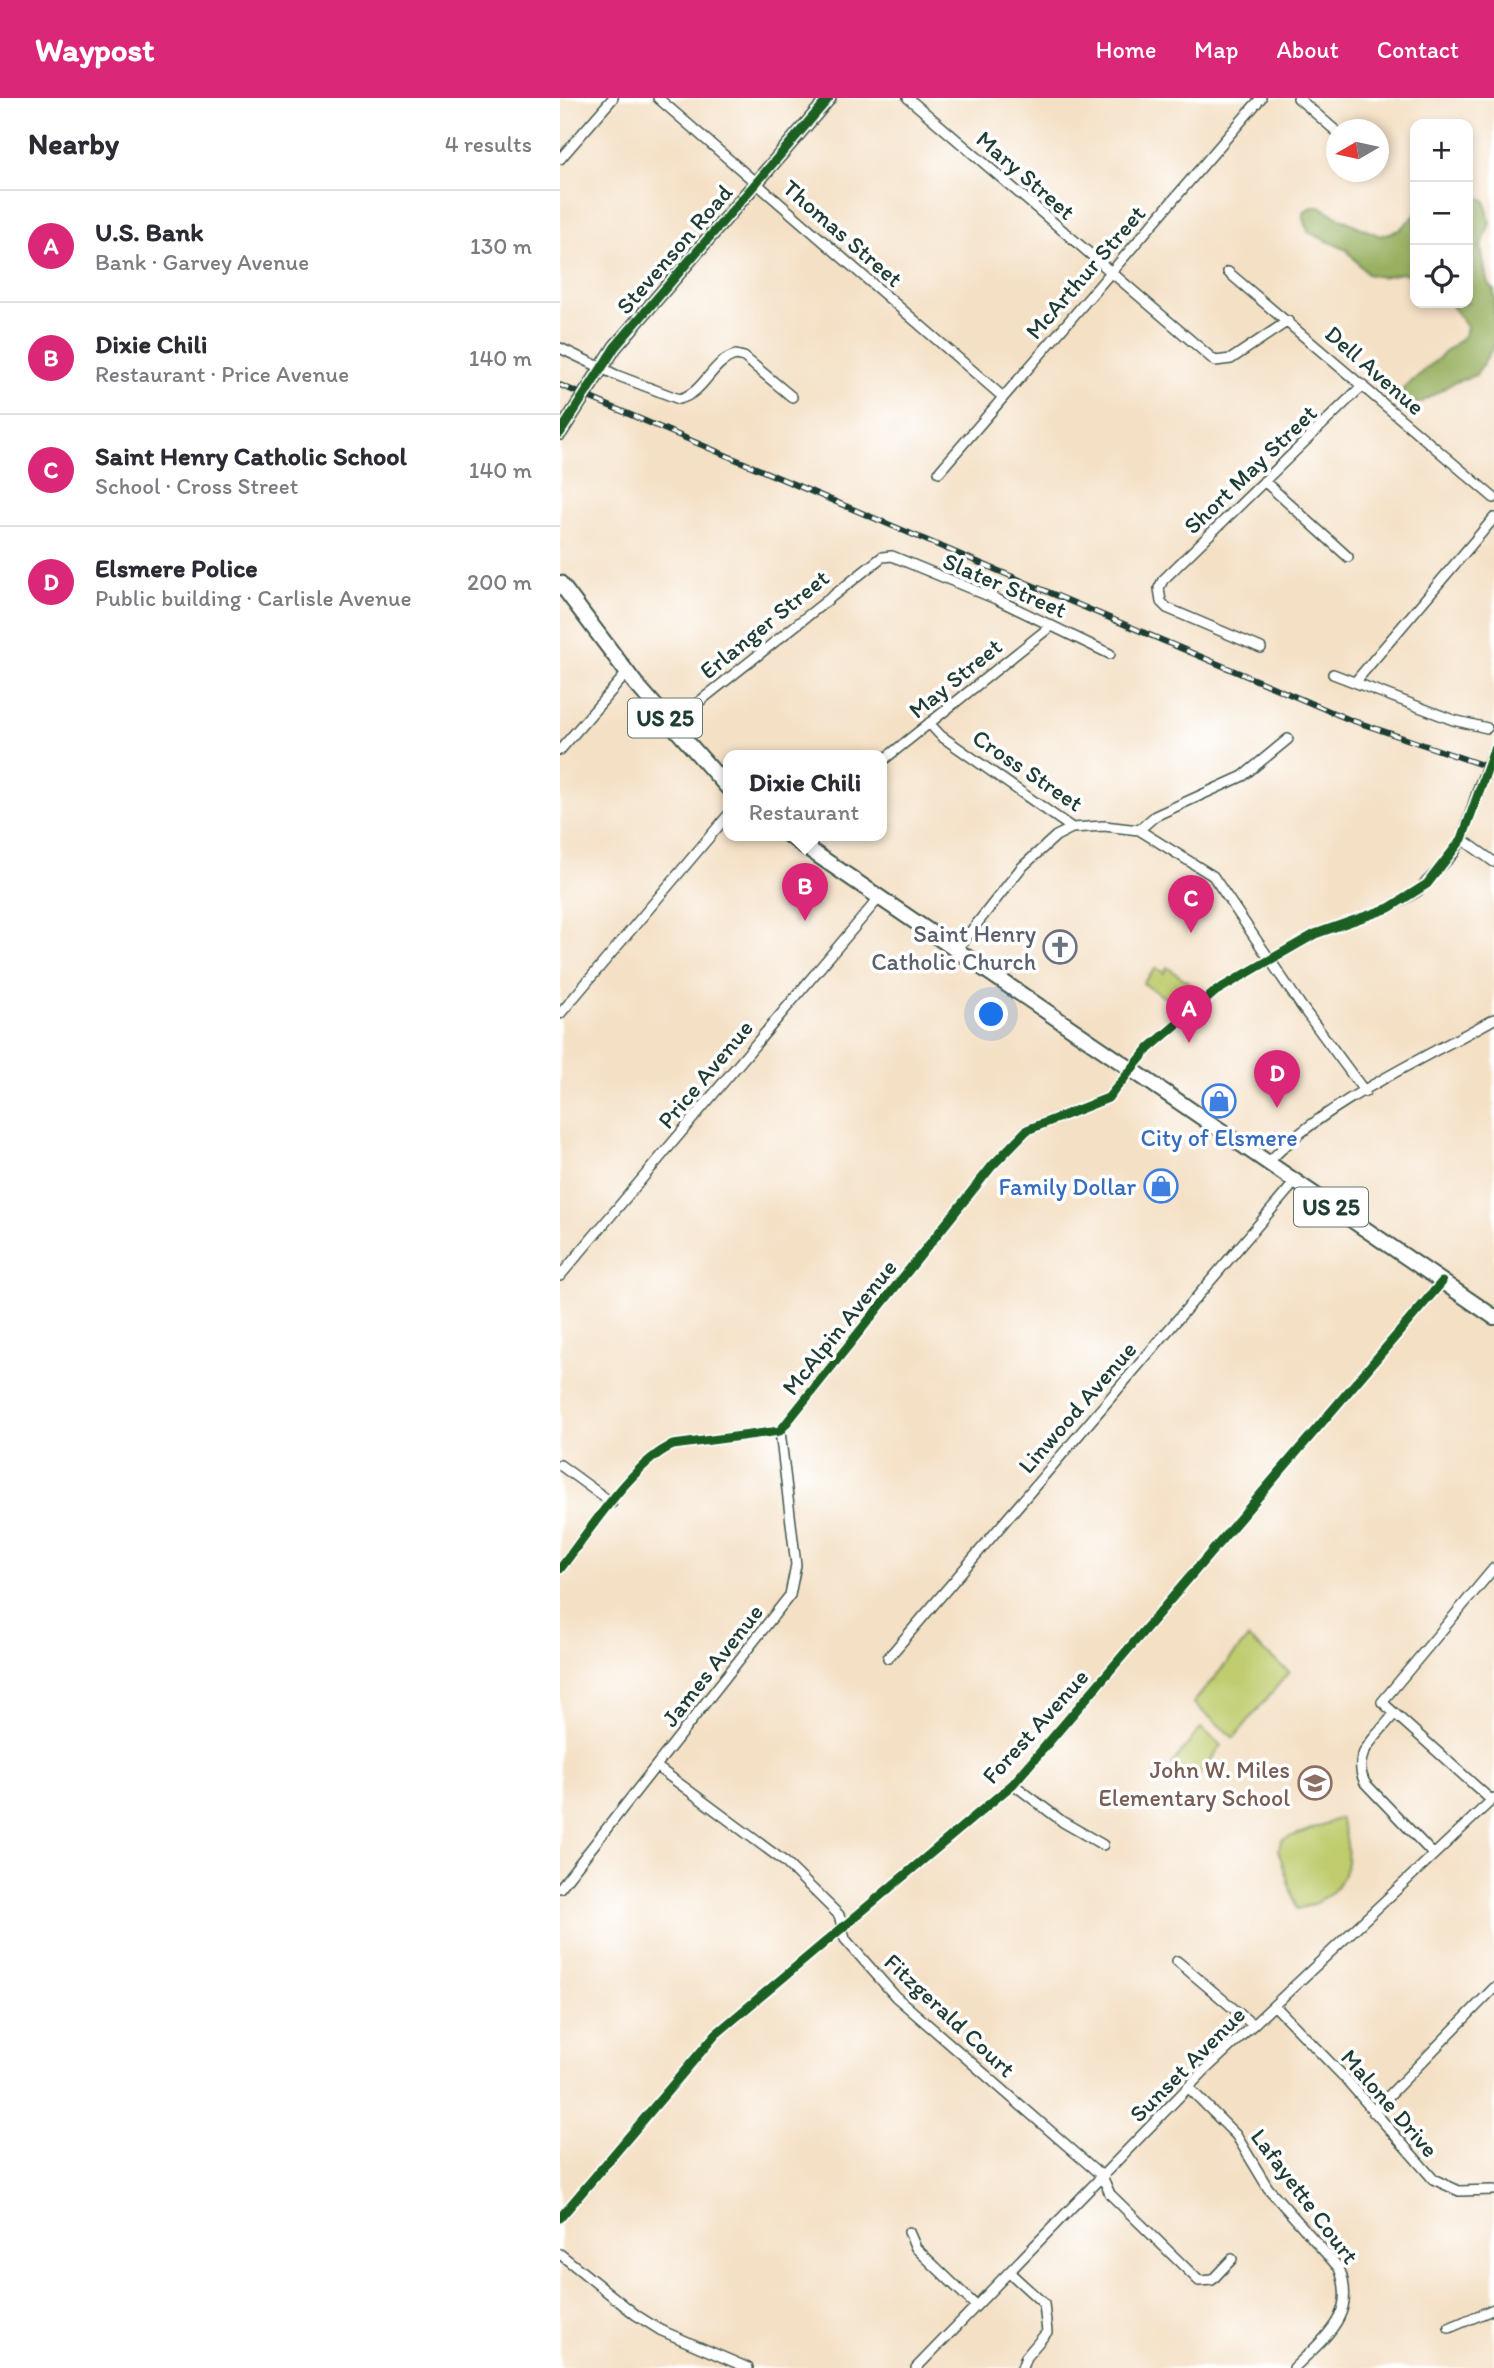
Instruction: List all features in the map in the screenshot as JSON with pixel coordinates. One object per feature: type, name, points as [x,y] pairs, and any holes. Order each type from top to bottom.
[{"type":"main road","name":"Stevenson Road","points":[[560,433],[600,368],[829,98]]},
{"type":"main road","name":"US 25","points":[[560,583],[627,673],[723,782]]},
{"type":"main road","name":"US 25","points":[[796,841],[1494,1317]]},
{"type":"street","points":[[560,159],[613,98]]},
{"type":"street","name":"Thomas Street","points":[[658,98],[1003,397]]},
{"type":"street","name":"Mary Street","points":[[908,98],[1215,361],[1230,359],[1288,321]]},
{"type":"street","name":"McArthur Street","points":[[939,472],[1261,98]]},
{"type":"street","points":[[1298,98],[1326,122]]},
{"type":"street","name":"Dell Avenue","points":[[1228,272],[1494,498]]},
{"type":"street","points":[[560,348],[600,368],[679,399],[695,393],[722,361],[736,355],[744,357],[792,397]]},
{"type":"street","name":"Short May Street","points":[[1261,648],[1167,608],[1159,596],[1163,580],[1363,385]]},
{"type":"street","points":[[1264,481],[1348,557]]},
{"type":"street","points":[[1355,682],[1494,518]]},
{"type":"street","name":"Slater Street","points":[[882,557],[892,556],[1051,625],[1110,654]]},
{"type":"street","name":"Erlanger Street","points":[[671,724],[882,557]]},
{"type":"street","name":"May Street","points":[[887,757],[1051,625]]},
{"type":"street","points":[[560,750],[627,673]]},
{"type":"street","points":[[1333,674],[1453,720],[1487,728]]},
{"type":"street","name":"Cross Street","points":[[929,723],[941,736],[1072,828],[1122,826],[1139,830],[1213,876],[1302,1007],[1365,1092]]},
{"type":"street","points":[[1139,830],[1155,816],[1243,776],[1288,739]]},
{"type":"street","name":"McAlpin Avenue","points":[[560,1569],[651,1457],[666,1448],[780,1431],[1017,1138],[1046,1120],[1100,1103],[1117,1088],[1149,1048],[1216,991],[1273,961],[1315,934],[1389,908],[1418,891],[1443,866],[1462,839],[1494,750]]},
{"type":"street","points":[[560,1014],[723,821]]},
{"type":"street","points":[[956,950],[1029,859],[1049,841],[1072,828]]},
{"type":"street","points":[[1462,839],[1494,862]]},
{"type":"street","name":"Price Avenue","points":[[560,1276],[879,898]]},
{"type":"street","points":[[1268,1163],[1285,1144],[1365,1092],[1494,1019]]},
{"type":"street","name":"Linwood Avenue","points":[[888,1658],[1295,1182]]},
{"type":"street","name":"Forest Avenue","points":[[560,2218],[708,2043],[1013,1784],[1442,1282]]},
{"type":"street","name":"James Avenue","points":[[560,1888],[657,1768],[790,1595],[796,1565],[780,1431]]},
{"type":"street","points":[[560,1465],[611,1503]]},
{"type":"street","points":[[1493,1799],[1382,1702],[1494,1568]]},
{"type":"street","points":[[1395,1714],[1363,1751],[1359,1768],[1365,1783],[1433,1854]]},
{"type":"street","name":"Fitzgerald Court","points":[[657,1768],[785,1862],[839,1915],[845,1939],[909,2010],[1102,2176],[1111,2194],[1199,2281],[1212,2280],[1232,2259]]},
{"type":"street","points":[[1013,1784],[1063,1822],[1103,1845]]},
{"type":"street","name":"Sunset Avenue","points":[[916,2368],[1189,2088],[1493,1799]]},
{"type":"street","points":[[1177,1961],[1254,2025]]},
{"type":"street","points":[[1373,2112],[1494,1988]]},
{"type":"street","name":"Malone Drive","points":[[1274,2005],[1373,2112],[1412,2159],[1440,2185],[1459,2191],[1494,2190]]},
{"type":"street","name":"Lafayette Court","points":[[1189,2088],[1236,2135],[1268,2188],[1339,2268],[1345,2283],[1347,2300],[1336,2325],[1294,2368]]},
{"type":"street","points":[[909,2232],[916,2248],[976,2306]]},
{"type":"street","points":[[560,2254],[635,2315],[660,2330],[748,2368]]},
{"type":"street","points":[[1009,2272],[1044,2304],[1046,2332],[1026,2357],[1022,2368]]},
{"type":"street","points":[[1449,2328],[1494,2309]]},
{"type":"green space","points":[[1473,196],[1485,200],[1490,223],[1481,246],[1487,281],[1494,290],[1494,346],[1476,375],[1453,383],[1420,403],[1409,404],[1402,400],[1403,389],[1465,335],[1467,327],[1454,308],[1473,308]]},
{"type":"green space","points":[[1320,206],[1337,217],[1380,236],[1399,230],[1410,220],[1410,274],[1381,277],[1367,274],[1347,250],[1308,232],[1303,214],[1309,208]]},
{"type":"green space","points":[[1167,967],[1197,988],[1176,1005],[1143,983],[1156,968],[1164,973]]},
{"type":"green space","points":[[1248,1638],[1289,1672],[1234,1738],[1193,1703]]},
{"type":"green space","points":[[1201,1728],[1222,1746],[1194,1781],[1172,1764]]},
{"type":"green space","points":[[1340,1818],[1347,1849],[1343,1876],[1337,1887],[1327,1896],[1314,1904],[1297,1909],[1278,1850],[1282,1840]]},
{"type":"railway","points":[[560,385],[1348,719],[1494,769]]},
{"type":"cycle path","points":[[560,433],[615,347],[829,98]]},
{"type":"cycle path","points":[[560,1569],[627,1482],[658,1453],[673,1445],[780,1431],[992,1166],[1027,1130],[1108,1098],[1149,1048],[1216,991],[1315,934],[1389,908],[1427,884],[1462,839],[1494,750]]},
{"type":"cycle path","points":[[560,2218],[716,2034],[1013,1784],[1442,1282]]},
{"type":"place","name":"Dixie Chili","points":[[805,921]]},
{"type":"place","name":"Saint Henry Catholic School","points":[[1191,933]]},
{"type":"place","name":"Saint Henry Catholic Church","points":[[1060,947]]},
{"type":"place","name":"U.S. Bank","points":[[1189,1043]]},
{"type":"place","name":"City of Elsmere","points":[[1219,1101]]},
{"type":"place","name":"Elsmere Police","points":[[1277,1108]]},
{"type":"place","name":"Family Dollar","points":[[1161,1186]]},
{"type":"place","name":"John W. Miles Elementary School","points":[[1315,1783]]}]
